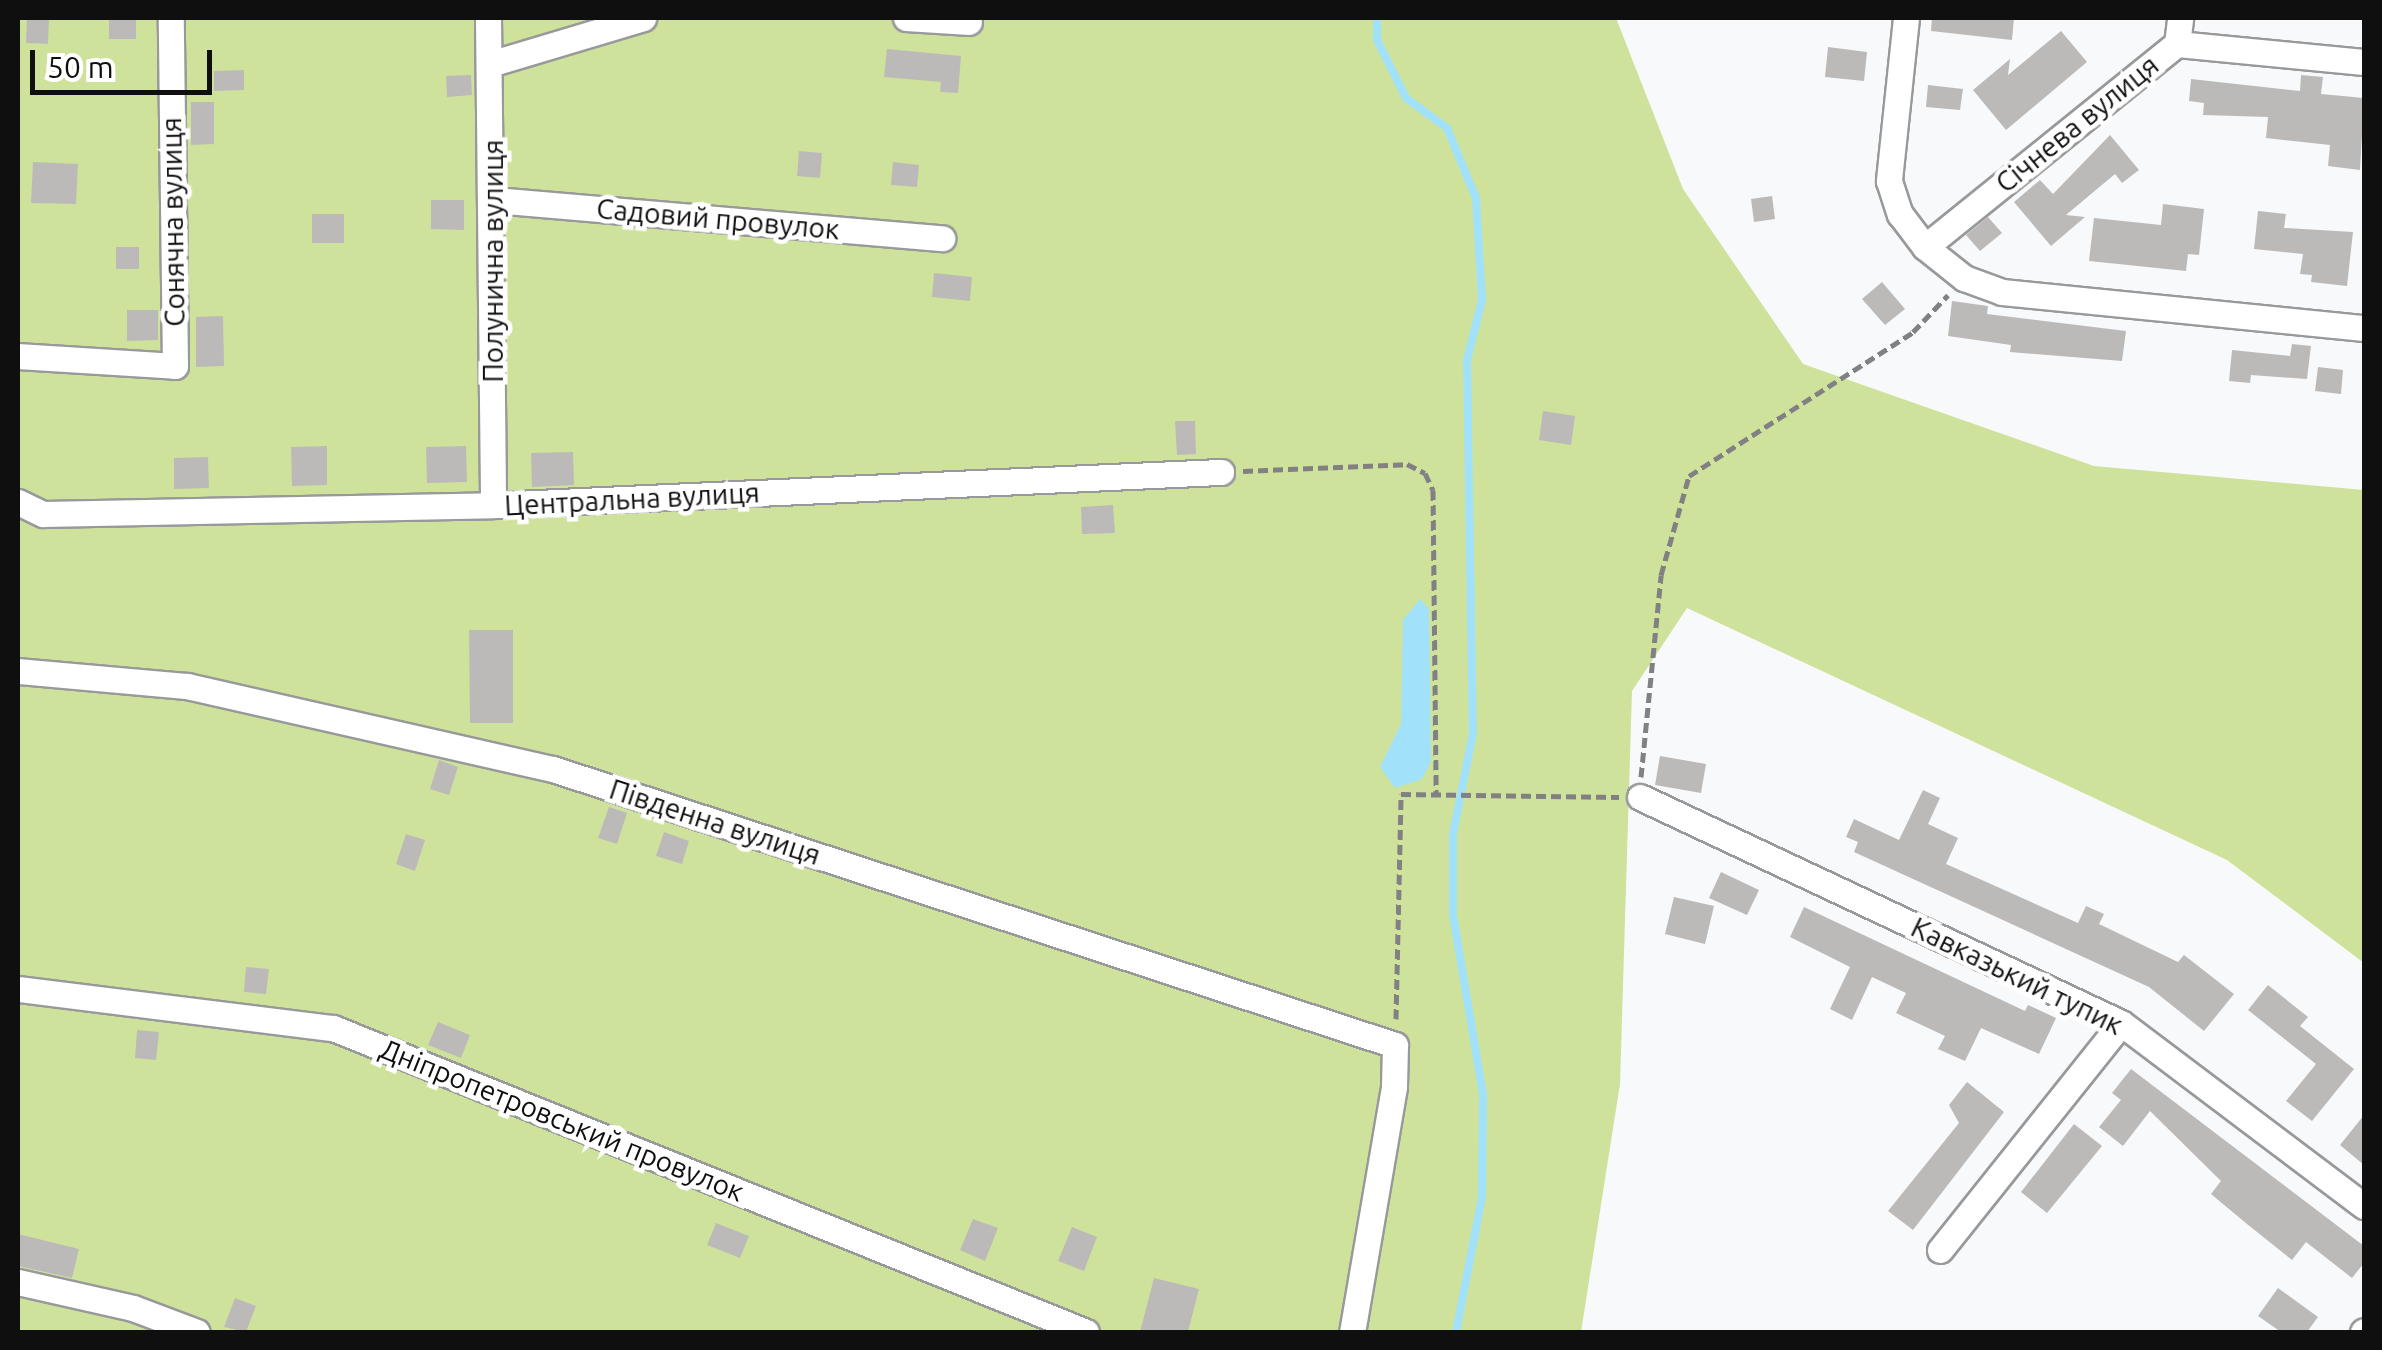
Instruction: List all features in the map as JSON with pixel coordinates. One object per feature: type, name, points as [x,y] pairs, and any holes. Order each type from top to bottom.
[{"type":"street","name":"Сонячна вулиця","points":[[18,356],[175,366],[171,18]]},
{"type":"street","name":"Полунична вулиця","points":[[488,18],[494,200],[493,505]]},
{"type":"street","points":[[490,64],[643,18]]},
{"type":"street","points":[[906,18],[969,22]]},
{"type":"street","points":[[1906,18],[1888,181],[1900,214],[1924,248],[1964,278],[2002,292],[2364,328]]},
{"type":"street","points":[[2177,44],[2180,18]]},
{"type":"street","name":"Січнева вулиця","points":[[1924,248],[2177,44],[2364,62]]},
{"type":"street","name":"Садовий провулок","points":[[494,200],[942,238]]},
{"type":"street","name":"Центральна вулиця","points":[[18,502],[43,514],[493,505],[1222,472]]},
{"type":"street","name":"Південна вулиця","points":[[18,671],[187,686],[553,769],[1395,1045]]},
{"type":"street","name":"Кавказький тупик","points":[[1640,797],[2120,1023],[2364,1206]]},
{"type":"street","name":"Дніпропетровський провулок","points":[[18,989],[333,1028],[1086,1332]]},
{"type":"street","points":[[1940,1250],[2120,1023]]},
{"type":"street","points":[[1352,1332],[1394,1087],[1395,1045]]},
{"type":"street","points":[[18,1282],[134,1308],[197,1332]]},
{"type":"path","points":[[1395,1045],[1400,794],[1640,797],[1661,575],[1689,476],[1914,332],[1964,278]]},
{"type":"path","points":[[1222,472],[1408,464],[1425,472],[1433,490],[1436,794]]},
{"type":"green space","points":[[18,18],[1616,18],[1683,189],[1803,364],[2094,466],[2364,490],[2364,963],[2227,860],[1687,608],[1632,691],[1620,1084],[1581,1332],[18,1332]]},
{"type":"water","points":[[1420,599],[1429,609],[1431,761],[1422,779],[1395,788],[1380,767],[1401,724],[1403,620]]},
{"type":"building","points":[[27,18],[49,18],[48,44],[26,43]]},
{"type":"building","points":[[109,18],[136,18],[136,39],[109,39]]},
{"type":"building","points":[[1932,18],[2014,18],[2012,40],[1931,31]]},
{"type":"building","points":[[2061,31],[2087,62],[2006,130],[1973,90],[2010,59],[2008,75]]},
{"type":"building","points":[[1828,47],[1867,52],[1864,81],[1825,77]]},
{"type":"building","points":[[887,49],[961,56],[958,93],[940,92],[941,82],[884,77]]},
{"type":"building","points":[[244,70],[244,90],[214,91],[214,71]]},
{"type":"building","points":[[471,75],[472,95],[447,97],[446,76]]},
{"type":"building","points":[[2301,75],[2323,77],[2321,94],[2364,98],[2360,170],[2328,166],[2330,145],[2266,138],[2268,117],[2203,115],[2204,103],[2189,101],[2191,79],[2300,91]]},
{"type":"building","points":[[1928,85],[1963,89],[1960,110],[1926,107]]},
{"type":"building","points":[[191,102],[214,102],[214,144],[191,145]]},
{"type":"building","points":[[2110,135],[2139,170],[2122,183],[2115,174],[2066,215],[2085,217],[2051,246],[2014,202],[2040,180],[2053,194]]},
{"type":"building","points":[[799,151],[822,153],[820,178],[797,176]]},
{"type":"building","points":[[33,162],[78,164],[76,204],[31,203]]},
{"type":"building","points":[[893,162],[919,165],[917,187],[891,185]]},
{"type":"building","points":[[1772,196],[1775,219],[1754,222],[1751,199]]},
{"type":"building","points":[[431,200],[464,200],[464,230],[431,229]]},
{"type":"building","points":[[2163,204],[2204,209],[2199,255],[2188,254],[2186,271],[2089,261],[2094,218],[2161,225]]},
{"type":"building","points":[[2258,211],[2286,214],[2284,228],[2353,232],[2347,286],[2311,282],[2312,275],[2300,274],[2303,254],[2254,249]]},
{"type":"building","points":[[312,214],[344,214],[344,243],[312,243]]},
{"type":"building","points":[[1988,217],[2002,233],[1980,251],[1966,235]]},
{"type":"building","points":[[116,247],[139,247],[139,269],[116,269]]},
{"type":"building","points":[[934,273],[972,277],[970,301],[932,297]]},
{"type":"building","points":[[1882,282],[1905,309],[1885,325],[1862,299]]},
{"type":"building","points":[[1952,301],[1988,306],[1987,314],[2126,331],[2122,361],[2010,352],[2011,345],[1948,336]]},
{"type":"building","points":[[127,310],[158,310],[158,340],[127,341]]},
{"type":"building","points":[[223,316],[224,366],[196,367],[196,317]]},
{"type":"building","points":[[2292,344],[2311,346],[2307,379],[2251,375],[2250,383],[2229,381],[2232,350],[2290,356]]},
{"type":"building","points":[[2318,367],[2343,370],[2341,394],[2315,391]]},
{"type":"building","points":[[1543,411],[1575,416],[1571,445],[1539,440]]},
{"type":"building","points":[[1175,421],[1195,421],[1196,454],[1177,455]]},
{"type":"building","points":[[327,446],[327,485],[292,486],[291,447]]},
{"type":"building","points":[[466,446],[467,482],[427,483],[426,447]]},
{"type":"building","points":[[573,452],[574,485],[532,487],[531,453]]},
{"type":"building","points":[[208,457],[209,488],[174,489],[174,458]]},
{"type":"building","points":[[1113,505],[1115,533],[1082,534],[1081,507]]},
{"type":"building","points":[[469,630],[513,630],[513,723],[470,723]]},
{"type":"building","points":[[1660,756],[1706,764],[1701,793],[1655,785]]},
{"type":"building","points":[[439,760],[458,767],[449,795],[430,789]]},
{"type":"building","points":[[1923,790],[1940,798],[1928,824],[1958,838],[1946,864],[2078,923],[2086,906],[2104,914],[2099,924],[2178,962],[2184,955],[2234,994],[2204,1031],[2149,987],[1854,852],[1858,842],[1846,837],[1854,819],[1899,840]]},
{"type":"building","points":[[609,807],[627,813],[617,844],[598,838]]},
{"type":"building","points":[[664,832],[689,841],[682,864],[656,856]]},
{"type":"building","points":[[406,834],[425,840],[415,871],[396,864]]},
{"type":"building","points":[[1721,872],[1759,890],[1747,915],[1709,898]]},
{"type":"building","points":[[1674,897],[1714,906],[1705,944],[1665,934]]},
{"type":"building","points":[[1804,907],[2025,1011],[2028,1005],[2056,1018],[2039,1054],[1981,1028],[1965,1061],[1938,1049],[1945,1036],[1896,1013],[1906,993],[1872,977],[1852,1020],[1830,1009],[1850,967],[1790,937]]},
{"type":"building","points":[[246,967],[269,969],[266,994],[244,992]]},
{"type":"building","points":[[2268,985],[2308,1017],[2300,1026],[2354,1069],[2312,1121],[2286,1101],[2316,1064],[2248,1010]]},
{"type":"building","points":[[438,1022],[470,1035],[461,1058],[428,1045]]},
{"type":"building","points":[[137,1030],[159,1032],[156,1060],[135,1058]]},
{"type":"building","points":[[2131,1069],[2364,1246],[2364,1263],[2352,1278],[2306,1242],[2292,1260],[2247,1224],[2211,1194],[2221,1181],[2150,1111],[2123,1146],[2099,1127],[2121,1100],[2112,1093]]},
{"type":"building","points":[[1967,1082],[2004,1112],[1913,1230],[1888,1211],[1959,1123],[1949,1105]]},
{"type":"building","points":[[2364,1115],[2364,1165],[2340,1145]]},
{"type":"building","points":[[2074,1124],[2102,1146],[2047,1213],[2021,1192]]},
{"type":"building","points":[[973,1219],[998,1228],[985,1261],[960,1250]]},
{"type":"building","points":[[716,1223],[749,1236],[740,1258],[707,1245]]},
{"type":"building","points":[[1072,1227],[1097,1237],[1084,1271],[1058,1261]]},
{"type":"building","points":[[18,1234],[79,1249],[72,1278],[18,1266]]},
{"type":"building","points":[[1154,1278],[1199,1289],[1188,1332],[1140,1332]]},
{"type":"building","points":[[2278,1288],[2318,1317],[2307,1332],[2281,1332],[2258,1316]]},
{"type":"building","points":[[235,1298],[256,1306],[246,1332],[224,1327]]},
{"type":"waterway","points":[[1377,18],[1377,40],[1406,98],[1447,128],[1476,198],[1482,300],[1467,360],[1473,733],[1453,834],[1453,915],[1483,1095],[1482,1197],[1456,1332]]}]
